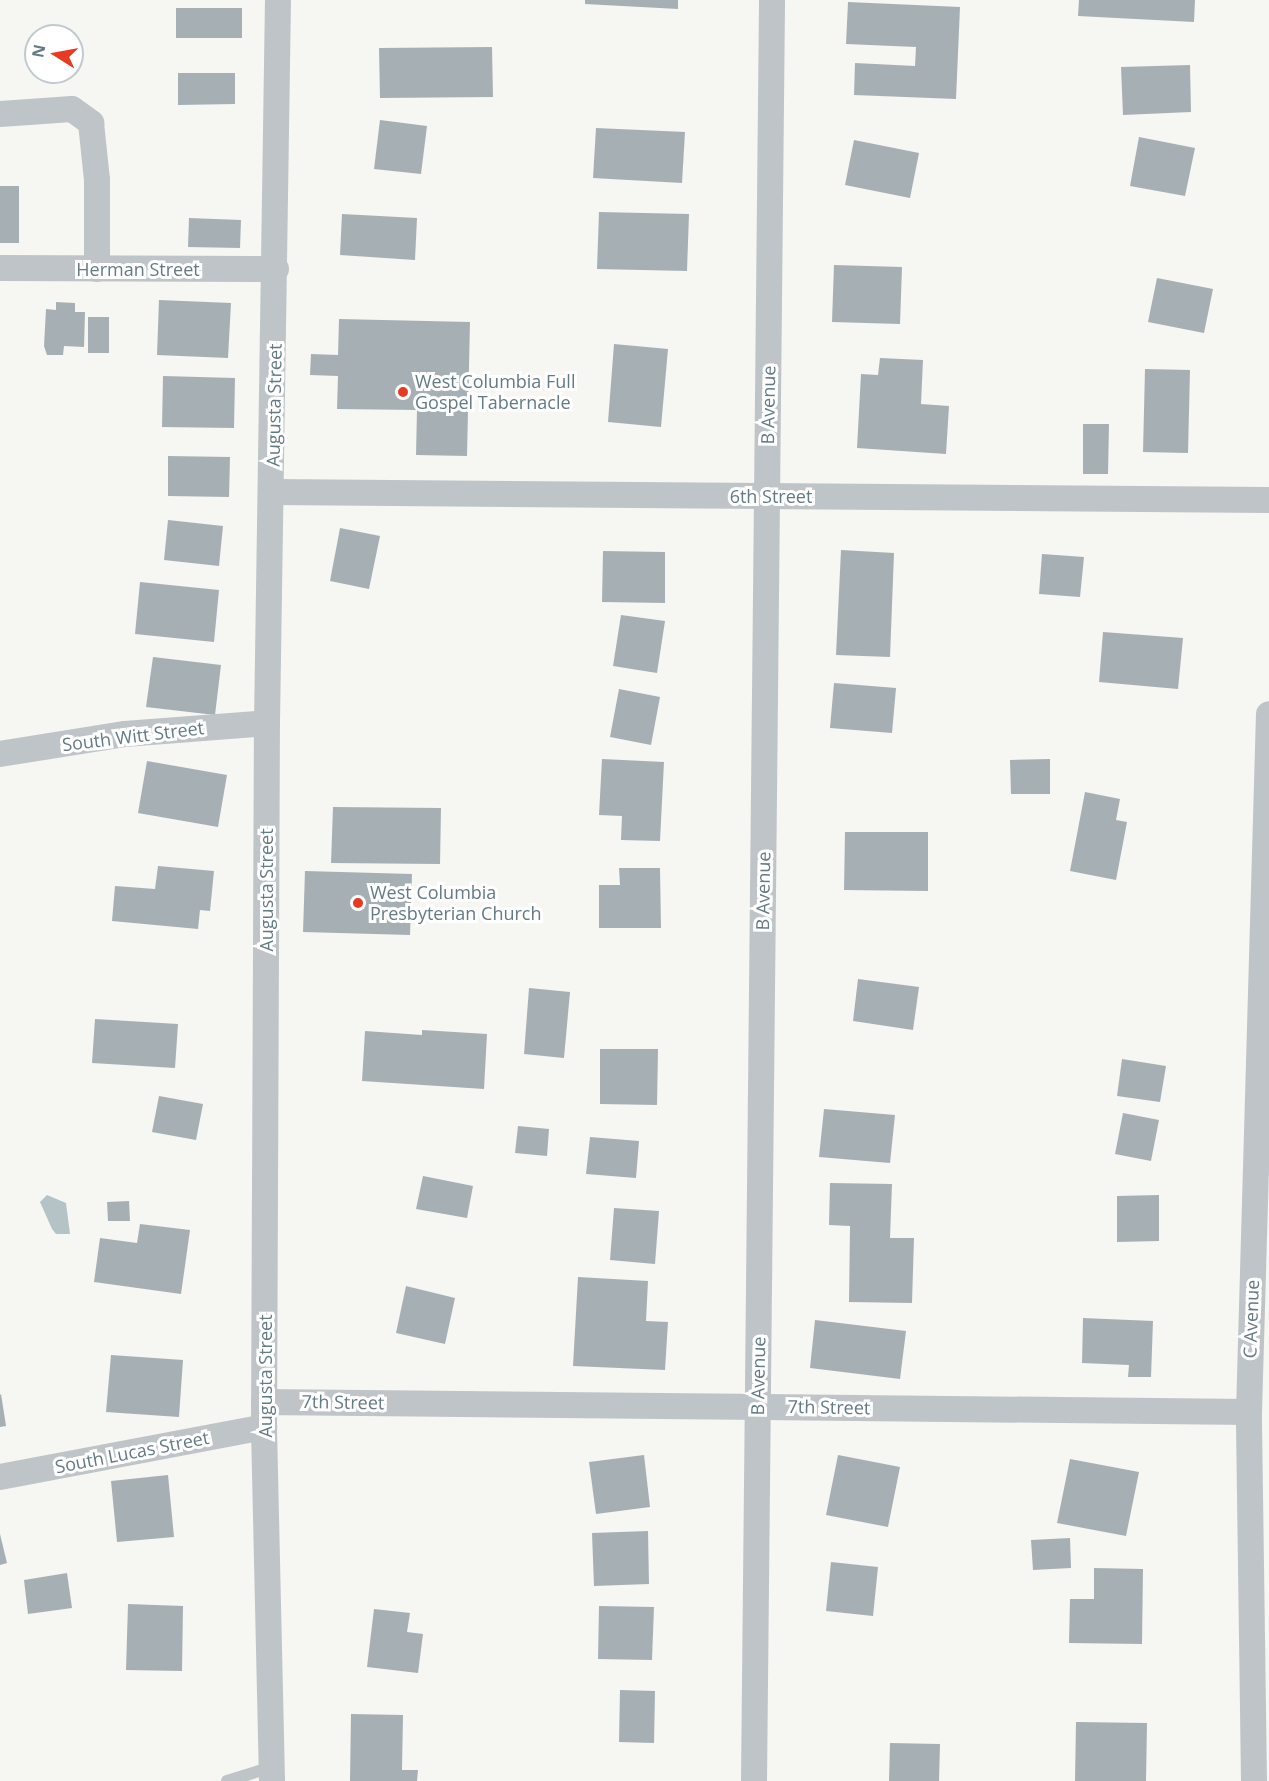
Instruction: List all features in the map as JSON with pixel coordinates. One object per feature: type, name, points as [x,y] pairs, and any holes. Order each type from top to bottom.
[{"type":"street","name":"Augusta Street","points":[[272,1774],[264,1402],[267,723],[273,492],[278,0]]},
{"type":"street","name":"B Avenue","points":[[754,1781],[772,0]]},
{"type":"street","points":[[0,114],[72,110],[91,123],[98,180],[97,268]]},
{"type":"street","name":"Herman Street","points":[[0,268],[276,269]]},
{"type":"street","name":"6th Street","points":[[273,492],[1269,500]]},
{"type":"street","name":"C Avenue","points":[[1254,1781],[1249,1412],[1269,714]]},
{"type":"street","name":"South Witt Street","points":[[0,754],[125,734],[267,723]]},
{"type":"street","name":"7th Street","points":[[264,1402],[1249,1412]]},
{"type":"street","name":"South Lucas Street","points":[[0,1477],[264,1427]]},
{"type":"lane","points":[[227,1781],[272,1774]]},
{"type":"shaded area","points":[[47,1195],[66,1203],[70,1234],[56,1234],[52,1229],[40,1202]]},
{"type":"building","points":[[585,0],[678,0],[678,9],[585,4]]},
{"type":"building","points":[[1079,0],[1195,0],[1194,22],[1078,16]]},
{"type":"building","points":[[848,2],[960,7],[956,99],[854,95],[855,63],[915,66],[916,47],[846,44]]},
{"type":"building","points":[[176,8],[242,8],[242,38],[176,38]]},
{"type":"building","points":[[492,47],[493,97],[380,98],[379,48]]},
{"type":"building","points":[[1190,65],[1191,112],[1123,115],[1121,67]]},
{"type":"building","points":[[178,73],[235,73],[235,104],[178,105]]},
{"type":"building","points":[[380,120],[427,126],[421,174],[374,169]]},
{"type":"building","points":[[596,128],[685,132],[682,183],[593,178]]},
{"type":"building","points":[[1139,137],[1195,148],[1185,196],[1130,186]]},
{"type":"building","points":[[854,140],[919,153],[910,198],[845,185]]},
{"type":"building","points":[[0,186],[19,186],[19,243],[0,243]]},
{"type":"building","points":[[599,212],[689,214],[687,271],[597,269]]},
{"type":"building","points":[[342,214],[417,218],[415,260],[340,255]]},
{"type":"building","points":[[189,218],[241,220],[240,248],[188,247]]},
{"type":"building","points":[[834,265],[902,267],[900,324],[832,322]]},
{"type":"building","points":[[1157,278],[1213,289],[1204,333],[1148,322]]},
{"type":"building","points":[[159,300],[231,303],[228,358],[157,355]]},
{"type":"building","points":[[56,302],[75,303],[75,312],[85,312],[84,347],[64,346],[63,355],[47,355],[44,346],[46,309],[56,310]]},
{"type":"building","points":[[88,317],[109,317],[109,353],[88,353]]},
{"type":"building","name":"West Columbia Full Gospel Tabernacle","points":[[339,319],[470,322],[467,456],[416,455],[417,410],[337,409],[338,376],[310,375],[311,354],[338,355]]},
{"type":"building","points":[[614,344],[668,349],[661,427],[608,422]]},
{"type":"building","points":[[880,358],[923,360],[921,404],[949,406],[946,454],[857,448],[861,374],[878,375]]},
{"type":"building","points":[[1145,369],[1190,370],[1188,453],[1143,452]]},
{"type":"building","points":[[163,376],[235,378],[234,428],[162,427]]},
{"type":"building","points":[[1083,424],[1109,424],[1108,474],[1083,474]]},
{"type":"building","points":[[168,456],[230,457],[229,497],[168,496]]},
{"type":"building","points":[[168,520],[223,526],[219,566],[164,560]]},
{"type":"building","points":[[340,528],[380,536],[369,589],[330,581]]},
{"type":"building","points":[[841,550],[894,553],[890,657],[836,655]]},
{"type":"building","points":[[603,551],[665,552],[665,603],[602,602]]},
{"type":"building","points":[[1042,554],[1084,557],[1080,597],[1039,594]]},
{"type":"building","points":[[140,582],[219,590],[214,642],[135,634]]},
{"type":"building","points":[[621,615],[665,621],[657,673],[613,666]]},
{"type":"building","points":[[1103,632],[1183,638],[1178,689],[1099,682]]},
{"type":"building","points":[[153,657],[221,665],[215,715],[146,707]]},
{"type":"building","points":[[834,683],[896,688],[892,733],[830,728]]},
{"type":"building","points":[[619,689],[660,697],[651,745],[610,737]]},
{"type":"building","points":[[602,759],[664,762],[660,841],[621,840],[622,816],[599,815]]},
{"type":"building","points":[[1050,759],[1050,794],[1011,794],[1010,760]]},
{"type":"building","points":[[147,761],[227,775],[218,827],[138,813]]},
{"type":"building","points":[[1085,792],[1120,799],[1116,820],[1127,822],[1116,880],[1070,871]]},
{"type":"building","points":[[333,807],[441,808],[440,864],[331,863]]},
{"type":"building","points":[[845,832],[928,832],[928,891],[844,890]]},
{"type":"building","points":[[158,866],[214,871],[210,911],[200,910],[198,929],[112,921],[115,886],[155,889]]},
{"type":"building","points":[[619,868],[660,868],[661,928],[599,928],[599,885],[620,885]]},
{"type":"building","name":"West Columbia Presbyterian Church","points":[[305,871],[412,874],[410,935],[303,932]]},
{"type":"building","points":[[858,979],[919,987],[913,1030],[853,1021]]},
{"type":"building","points":[[529,988],[570,992],[564,1058],[524,1054]]},
{"type":"building","points":[[95,1019],[178,1024],[175,1068],[92,1063]]},
{"type":"building","points":[[422,1030],[487,1034],[484,1089],[362,1081],[365,1031],[422,1035]]},
{"type":"building","points":[[600,1049],[658,1049],[657,1105],[600,1104]]},
{"type":"building","points":[[1122,1059],[1166,1066],[1160,1102],[1117,1096]]},
{"type":"building","points":[[159,1096],[203,1104],[196,1140],[152,1132]]},
{"type":"building","points":[[824,1109],[895,1115],[890,1163],[819,1157]]},
{"type":"building","points":[[1123,1113],[1159,1120],[1151,1161],[1115,1154]]},
{"type":"building","points":[[518,1126],[549,1129],[547,1156],[515,1153]]},
{"type":"building","points":[[590,1137],[639,1141],[636,1178],[586,1174]]},
{"type":"building","points":[[423,1176],[473,1186],[467,1218],[416,1209]]},
{"type":"building","points":[[830,1183],[892,1184],[890,1238],[914,1238],[912,1303],[849,1302],[850,1226],[829,1225]]},
{"type":"building","points":[[1159,1195],[1159,1241],[1117,1242],[1117,1196]]},
{"type":"building","points":[[129,1201],[130,1221],[108,1221],[107,1202]]},
{"type":"building","points":[[614,1208],[659,1211],[655,1264],[610,1260]]},
{"type":"building","points":[[140,1224],[190,1230],[181,1294],[94,1282],[100,1238],[137,1243]]},
{"type":"building","points":[[578,1277],[648,1281],[646,1321],[668,1322],[665,1370],[573,1366]]},
{"type":"building","points":[[406,1286],[455,1298],[445,1344],[396,1333]]},
{"type":"building","points":[[1083,1318],[1153,1321],[1151,1377],[1128,1377],[1129,1365],[1082,1363]]},
{"type":"building","points":[[815,1320],[906,1331],[900,1379],[810,1368]]},
{"type":"building","points":[[111,1355],[183,1360],[179,1417],[106,1412]]},
{"type":"building","points":[[0,1395],[6,1426],[0,1427]]},
{"type":"building","points":[[644,1455],[650,1507],[596,1514],[589,1462]]},
{"type":"building","points":[[838,1455],[900,1467],[888,1527],[826,1515]]},
{"type":"building","points":[[1070,1459],[1139,1472],[1126,1536],[1057,1523]]},
{"type":"building","points":[[168,1475],[174,1537],[117,1542],[111,1481]]},
{"type":"building","points":[[648,1531],[649,1584],[594,1586],[592,1533]]},
{"type":"building","points":[[0,1534],[7,1563],[0,1565]]},
{"type":"building","points":[[1070,1538],[1071,1568],[1033,1570],[1031,1540]]},
{"type":"building","points":[[831,1562],[878,1567],[873,1616],[826,1611]]},
{"type":"building","points":[[1094,1568],[1143,1569],[1142,1644],[1069,1643],[1070,1599],[1094,1599]]},
{"type":"building","points":[[67,1573],[72,1608],[28,1614],[24,1580]]},
{"type":"building","points":[[128,1604],[183,1606],[182,1671],[126,1670]]},
{"type":"building","points":[[599,1606],[654,1607],[652,1660],[598,1659]]},
{"type":"building","points":[[374,1609],[410,1613],[407,1632],[423,1634],[418,1673],[367,1667]]},
{"type":"building","points":[[620,1690],[655,1691],[654,1743],[619,1742]]},
{"type":"building","points":[[351,1714],[403,1715],[402,1770],[418,1770],[417,1781],[350,1781]]},
{"type":"building","points":[[1076,1722],[1147,1723],[1146,1781],[1075,1781]]},
{"type":"building","points":[[890,1743],[940,1744],[939,1781],[889,1781]]},
{"type":"place","name":"West Columbia Full Gospel Tabernacle","points":[[403,392]]},
{"type":"place","name":"West Columbia Presbyterian Church","points":[[358,903]]}]
